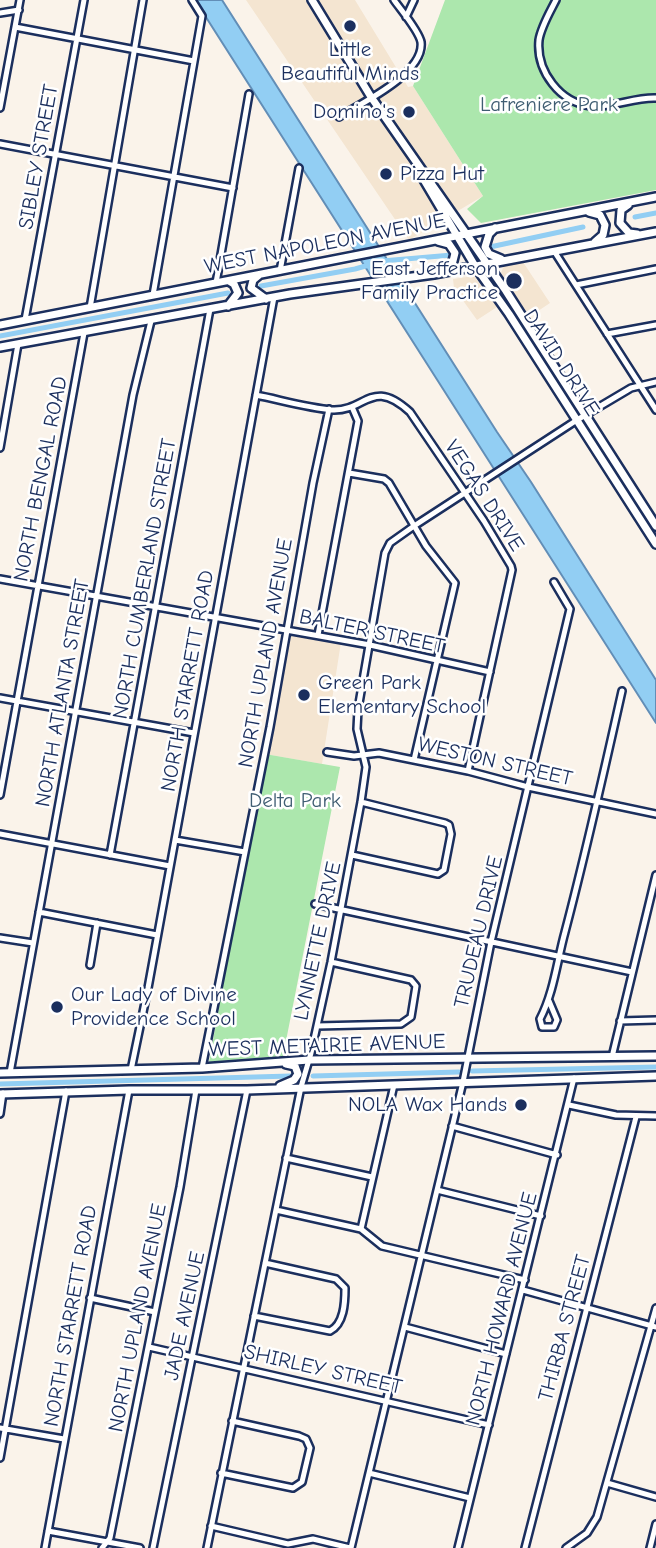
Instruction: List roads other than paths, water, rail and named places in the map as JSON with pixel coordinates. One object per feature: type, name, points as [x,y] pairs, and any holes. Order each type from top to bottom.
[{"type":"main road","name":"DAVID DRIVE","points":[[312,0],[371,97],[467,233],[656,526]]},
{"type":"main road","name":"DAVID DRIVE","points":[[392,128],[475,267],[656,544]]},
{"type":"main road","name":"WEST NAPOLEON AVENUE","points":[[0,325],[656,197]]},
{"type":"main road","points":[[635,201],[621,210],[620,223],[629,233],[642,234]]},
{"type":"main road","points":[[582,211],[600,215],[605,225],[603,235],[592,244]]},
{"type":"main road","points":[[495,228],[489,234],[485,247],[495,258],[508,260]]},
{"type":"main road","name":"WEST NAPOLEON AVENUE","points":[[0,347],[364,282],[475,267],[656,232]]},
{"type":"main road","points":[[433,274],[452,265],[455,259],[449,244],[435,241]]},
{"type":"main road","points":[[260,274],[253,280],[251,288],[254,292],[270,298]]},
{"type":"main road","points":[[227,306],[238,293],[229,281]]},
{"type":"main road","points":[[648,532],[656,526]]},
{"type":"main road","name":"WEST METAIRIE AVENUE","points":[[0,1073],[202,1068],[309,1060],[656,1056]]},
{"type":"main road","points":[[269,1089],[287,1084],[298,1074],[295,1066],[277,1062]]},
{"type":"main road","name":"WEST METAIRIE AVENUE","points":[[2,1093],[247,1090],[656,1076]]},
{"type":"street","points":[[0,108],[20,0]]},
{"type":"street","name":"SIBLEY STREET","points":[[25,320],[84,0]]},
{"type":"street","points":[[90,308],[143,0]]},
{"type":"street","points":[[153,295],[201,16],[192,0]]},
{"type":"street","points":[[340,117],[411,70],[418,57],[421,44],[394,0]]},
{"type":"street","points":[[406,17],[414,0]]},
{"type":"street","points":[[556,0],[541,33],[539,51],[545,73],[556,88],[572,100],[590,106],[656,98]]},
{"type":"street","points":[[0,13],[19,10]]},
{"type":"street","points":[[15,27],[194,61]]},
{"type":"street","points":[[0,70],[8,68]]},
{"type":"street","points":[[216,283],[249,93]]},
{"type":"street","points":[[0,144],[233,188]]},
{"type":"street","points":[[280,271],[299,168]]},
{"type":"street","points":[[554,251],[656,410]]},
{"type":"street","points":[[576,285],[656,269]]},
{"type":"street","name":"NORTH STARRETT ROAD","points":[[131,1070],[256,395],[270,298]]},
{"type":"street","name":"NORTH CUMBERLAND STREET","points":[[110,855],[210,309]]},
{"type":"street","name":"NORTH ATLANTA STREET","points":[[9,1073],[133,396],[151,321]]},
{"type":"street","points":[[607,334],[656,325]]},
{"type":"street","name":"NORTH BENGAL ROAD","points":[[0,795],[84,333]]},
{"type":"street","points":[[0,448],[18,344]]},
{"type":"street","points":[[640,385],[656,383]]},
{"type":"street","name":"LYNNETTE DRIVE","points":[[207,1548],[286,1158],[317,1026],[352,855],[366,770],[357,729],[358,709],[386,553],[390,543],[494,473],[577,420],[640,385]]},
{"type":"street","name":"VEGAS DRIVE","points":[[256,395],[341,410],[367,398],[379,396],[402,405],[410,412],[484,521],[512,570],[468,771]]},
{"type":"street","points":[[318,635],[358,421],[352,407]]},
{"type":"street","name":"NORTH UPLAND AVENUE","points":[[202,1068],[329,409]]},
{"type":"street","points":[[349,473],[384,479],[389,483],[414,526],[454,583],[414,760]]},
{"type":"street","name":"BALTER STREET","points":[[0,579],[318,635],[490,672]]},
{"type":"street","name":"TRUDEAU DRIVE","points":[[351,1548],[463,1082],[491,943],[570,609],[554,582]]},
{"type":"street","points":[[549,1001],[557,1020],[554,1027],[542,1027],[540,1019],[549,1001],[622,691]]},
{"type":"street","points":[[0,698],[194,733]]},
{"type":"street","name":"WESTON STREET","points":[[327,752],[364,755],[379,753],[656,814]]},
{"type":"street","points":[[352,855],[438,874],[444,870],[451,834],[451,829],[445,823],[361,802]]},
{"type":"street","points":[[0,834],[170,866]]},
{"type":"street","points":[[175,840],[245,852]]},
{"type":"street","points":[[612,1057],[656,875]]},
{"type":"street","points":[[315,904],[632,972]]},
{"type":"street","points":[[39,912],[157,935]]},
{"type":"street","points":[[89,965],[97,923]]},
{"type":"street","points":[[0,938],[33,943]]},
{"type":"street","points":[[317,1026],[401,1024],[411,1017],[416,986],[413,982],[331,961]]},
{"type":"street","points":[[620,1021],[656,1020]]},
{"type":"street","name":"NORTH HOWARD AVENUE","points":[[458,1548],[574,1078]]},
{"type":"street","points":[[360,1229],[394,1085]]},
{"type":"street","name":"NORTH STARRETT ROAD","points":[[45,1548],[129,1090]]},
{"type":"street","name":"NORTH UPLAND AVENUE","points":[[102,1548],[110,1538],[149,1347],[196,1090]]},
{"type":"street","name":"JADE AVENUE","points":[[153,1548],[247,1090]]},
{"type":"street","points":[[0,1458],[3,1429],[66,1091]]},
{"type":"street","points":[[0,1114],[2,1093]]},
{"type":"street","points":[[569,1105],[636,1117],[656,1116]]},
{"type":"street","name":"THIRBA STREET","points":[[525,1548],[636,1117]]},
{"type":"street","points":[[452,1126],[556,1155]]},
{"type":"street","points":[[286,1158],[372,1177]]},
{"type":"street","points":[[437,1190],[541,1216]]},
{"type":"street","points":[[276,1210],[360,1229],[382,1246],[525,1280]]},
{"type":"street","points":[[254,1316],[330,1331],[340,1322],[345,1298],[345,1288],[336,1279],[265,1263]]},
{"type":"street","points":[[523,1290],[654,1326]]},
{"type":"street","points":[[90,1298],[155,1312]]},
{"type":"street","points":[[566,1548],[587,1533],[597,1517],[654,1326],[656,1308]]},
{"type":"street","points":[[405,1327],[506,1354]]},
{"type":"street","name":"SHIRLEY STREET","points":[[149,1347],[489,1425]]},
{"type":"street","points":[[221,1473],[293,1488],[302,1482],[310,1448],[306,1439],[299,1436],[232,1422]]},
{"type":"street","points":[[3,1429],[64,1439]]},
{"type":"street","points":[[369,1474],[470,1498]]},
{"type":"street","points":[[607,1483],[656,1497]]},
{"type":"street","points":[[650,1548],[656,1524]]},
{"type":"street","points":[[211,1526],[288,1546],[313,1539],[351,1548]]},
{"type":"street","points":[[48,1531],[140,1548]]},
{"type":"water","points":[[195,0],[222,0],[531,482],[656,680],[656,723]]},
{"type":"waterway","points":[[635,217],[656,213]]},
{"type":"waterway","points":[[490,247],[583,227]]},
{"type":"waterway","points":[[382,261],[452,255]]},
{"type":"waterway","points":[[261,286],[369,265]]},
{"type":"waterway","points":[[0,336],[228,293]]},
{"type":"waterway","points":[[472,1071],[656,1067]]},
{"type":"waterway","points":[[313,1076],[459,1072]]},
{"type":"waterway","points":[[0,1084],[291,1076]]},
{"type":"place","name":"Little Beautiful Minds","points":[[350,26]]},
{"type":"place","name":"Domino's","points":[[409,112]]},
{"type":"place","name":"Pizza Hut","points":[[386,174]]},
{"type":"place","name":"East Jefferson Family Practice","points":[[514,281]]},
{"type":"place","name":"Green Park Elementary School","points":[[304,695]]},
{"type":"place","name":"Our Lady of Divine Providence School","points":[[57,1007]]},
{"type":"place","name":"NOLA Wax Hands","points":[[521,1105]]},
{"type":"park label","name":"Lafreniere Park","points":[[549,105]]},
{"type":"park label","name":"Delta Park","points":[[295,801]]}]
